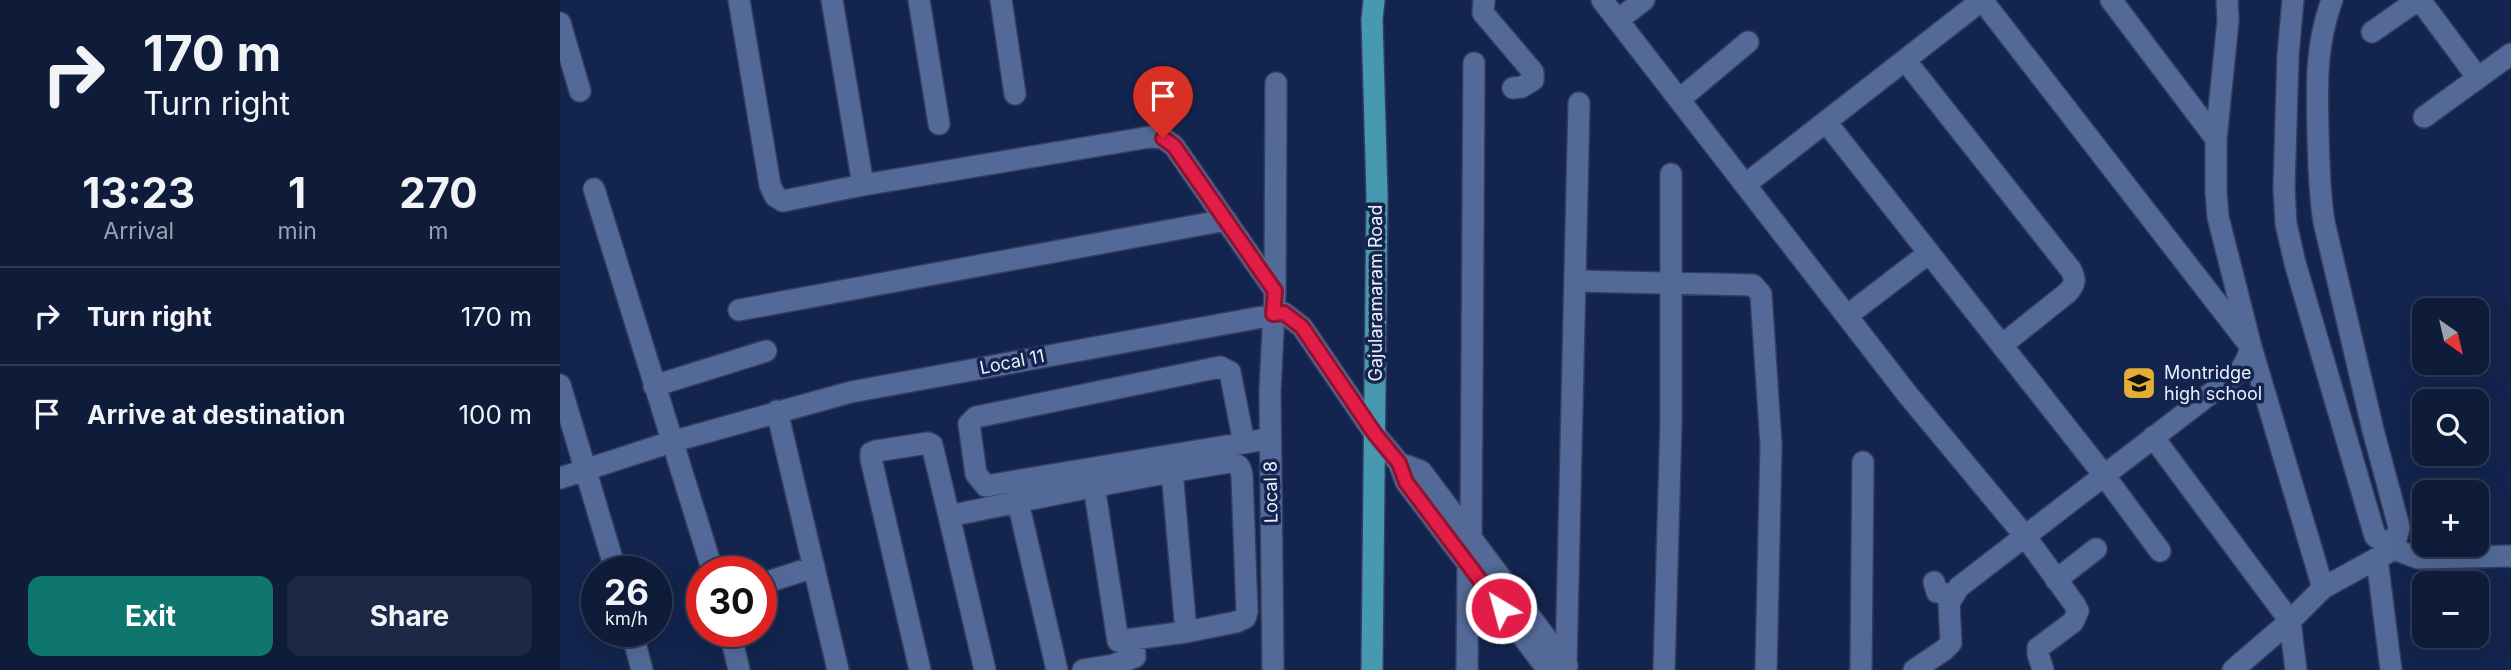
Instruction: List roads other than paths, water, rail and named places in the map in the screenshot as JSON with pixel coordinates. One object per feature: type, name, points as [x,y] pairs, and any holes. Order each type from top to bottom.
[{"type":"main road","name":"Gajularamaram Road","points":[[1372,670],[1377,195],[1372,20],[1374,0]]},
{"type":"street","points":[[739,0],[767,171],[775,196],[783,201],[1150,137],[1163,138],[1174,146],[1275,291]]},
{"type":"street","points":[[832,0],[863,185]]},
{"type":"street","points":[[919,0],[939,124]]},
{"type":"street","points":[[1001,0],[1015,94]]},
{"type":"street","points":[[1484,0],[1483,13],[1534,75],[1530,84],[1513,88]]},
{"type":"street","points":[[1602,0],[1908,394],[2025,536],[2078,611],[2073,622],[2038,648],[2043,670]]},
{"type":"street","points":[[1618,20],[1644,0]]},
{"type":"street","points":[[1746,184],[1982,0],[2251,347]]},
{"type":"street","points":[[2111,0],[2216,139]]},
{"type":"street","points":[[2227,0],[2228,21],[2216,139],[2218,217],[2251,347],[2323,588]]},
{"type":"street","points":[[2293,0],[2288,55],[2284,188],[2286,224],[2372,527],[2386,554]]},
{"type":"street","points":[[2332,0],[2323,24],[2318,51],[2320,194],[2324,222],[2373,430],[2399,527],[2386,554],[2391,670]]},
{"type":"street","points":[[2372,32],[2419,0],[2478,78]]},
{"type":"street","points":[[560,23],[580,91]]},
{"type":"street","points":[[1680,99],[1748,42]]},
{"type":"street","points":[[2424,117],[2511,54]]},
{"type":"street","points":[[1905,60],[2075,278],[2073,287],[2067,293],[2002,345]]},
{"type":"street","points":[[1471,538],[1474,63]]},
{"type":"street","name":"Local 8","points":[[1273,670],[1270,438],[1275,291],[1276,83]]},
{"type":"street","points":[[1561,668],[1576,281],[1579,103]]},
{"type":"street","points":[[1826,122],[2104,475],[2160,551]]},
{"type":"street","points":[[1664,670],[1671,422],[1671,174]]},
{"type":"street","points":[[594,189],[708,556]]},
{"type":"street","points":[[739,310],[1226,220]]},
{"type":"street","points":[[1849,315],[1929,253]]},
{"type":"street","points":[[1576,281],[1753,285],[1761,294],[1771,446],[1766,670]]},
{"type":"street","points":[[1273,314],[1284,313],[1302,327],[1375,434],[1399,463],[1406,482],[1468,564],[1493,582]]},
{"type":"street","name":"Local 11","points":[[560,478],[671,442],[851,392],[1273,314]]},
{"type":"street","points":[[1914,670],[1951,643],[1949,603],[1959,587],[2240,371],[2248,359],[2251,347]]},
{"type":"street","points":[[654,386],[766,351]]},
{"type":"street","points":[[1244,443],[1230,372],[1220,367],[976,417],[969,424],[976,474],[986,486],[1244,443],[1270,438]]},
{"type":"street","points":[[560,385],[611,556]]},
{"type":"street","points":[[777,411],[838,670]]},
{"type":"street","points":[[2153,437],[2290,621],[2296,670]]},
{"type":"street","points":[[920,670],[871,453],[928,443],[932,444],[985,670]]},
{"type":"street","points":[[949,516],[1094,486],[1172,471],[1231,462],[1237,464],[1241,469],[1247,612],[1245,618],[1186,632],[1118,641],[1094,486]]},
{"type":"street","points":[[1399,463],[1421,471],[1471,538],[1493,582],[1561,668]]},
{"type":"street","points":[[1861,670],[1863,463]]},
{"type":"street","points":[[1172,471],[1186,632]]},
{"type":"street","points":[[1018,502],[1057,670]]},
{"type":"street","points":[[2056,580],[2096,549]]},
{"type":"street","points":[[2233,670],[2290,621],[2323,588],[2386,554],[2418,558],[2511,556]]},
{"type":"street","points":[[1467,670],[1468,564]]},
{"type":"street","points":[[777,579],[814,566]]},
{"type":"street","points":[[1934,582],[1937,592],[1953,595]]},
{"type":"street","points":[[1083,670],[1119,666],[1135,657],[1134,639]]},
{"type":"street","points":[[636,647],[642,670]]},
{"type":"street","points":[[734,647],[739,670]]},
{"type":"place","name":"Montridge high school","points":[[2139,383]]}]
